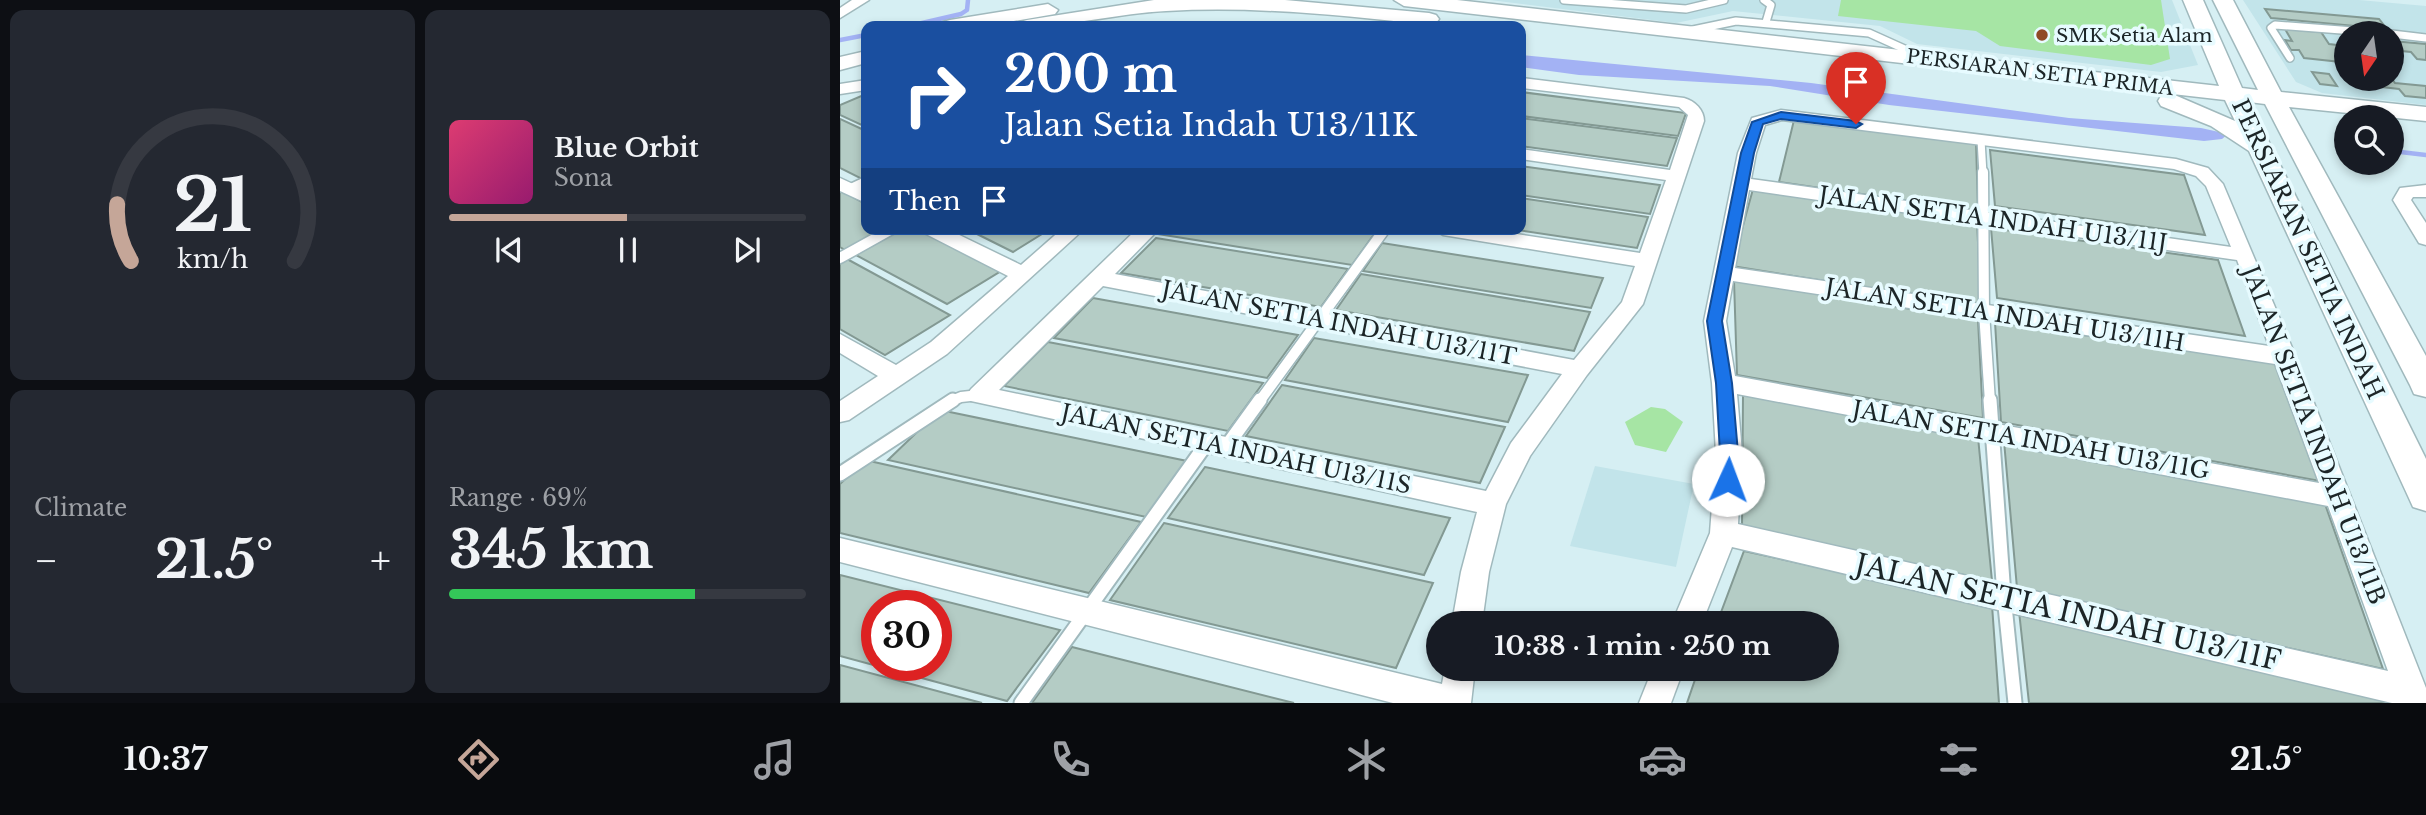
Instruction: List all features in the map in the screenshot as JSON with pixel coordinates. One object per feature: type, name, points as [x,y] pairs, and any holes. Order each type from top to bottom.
[{"type":"street","points":[[841,11],[862,0]]},
{"type":"street","points":[[1056,0],[1084,4]]},
{"type":"street","points":[[976,21],[1016,12],[1113,0]]},
{"type":"street","name":"PERSIARAN SETIA PRIMA","points":[[1407,0],[1922,57],[2334,114]]},
{"type":"street","name":"PERSIARAN SETIA INDAH","points":[[2193,0],[2213,51],[2426,496]]},
{"type":"street","name":"PERSIARAN SETIA INDAH","points":[[2223,0],[2426,385]]},
{"type":"street","points":[[1016,12],[1051,18],[1125,7],[1226,3],[1315,6],[1448,21]]},
{"type":"street","name":"PERSIARAN SETIA PRIMA","points":[[1526,30],[2169,101],[2238,102]]},
{"type":"street","points":[[840,49],[861,44]]},
{"type":"street","points":[[2118,82],[2191,83],[2211,76],[2213,51]]},
{"type":"street","points":[[840,64],[861,58]]},
{"type":"street","points":[[2255,59],[2292,89],[2342,105]]},
{"type":"street","points":[[1469,611],[1475,572],[1493,504],[1520,450],[1579,369],[1632,304],[1696,121],[1696,114],[1684,103],[1526,84]]},
{"type":"street","points":[[840,89],[861,86]]},
{"type":"street","points":[[2169,101],[2219,121],[2260,148]]},
{"type":"street","name":"PERSIARAN SETIA PRIMA","points":[[2278,107],[2334,125]]},
{"type":"street","name":"PERSIARAN SETIA PRIMA","points":[[2404,119],[2426,114]]},
{"type":"street","points":[[1692,611],[1724,533],[1729,453],[1724,383],[1715,321],[1747,153],[1758,122],[1781,115],[1981,140]]},
{"type":"street","points":[[2404,124],[2426,129]]},
{"type":"street","points":[[2303,156],[2307,132],[2334,125]]},
{"type":"street","name":"JALAN SETIA INDAH U13/11B","points":[[1981,140],[2176,164],[2202,172],[2214,184],[2285,357],[2414,697]]},
{"type":"street","points":[[1526,155],[1676,176]]},
{"type":"street","name":"JALAN SETIA INDAH U13/11J","points":[[1742,183],[2245,255]]},
{"type":"street","points":[[2426,191],[2407,192],[2402,195],[2402,200],[2426,239]]},
{"type":"street","points":[[943,235],[1022,274]]},
{"type":"street","points":[[840,413],[939,348],[1067,235]]},
{"type":"street","points":[[979,395],[1143,235]]},
{"type":"street","points":[[1481,235],[1646,261]]},
{"type":"street","name":"JALAN SETIA INDAH U13/11H","points":[[1725,272],[2285,357]]},
{"type":"street","name":"JALAN SETIA INDAH U13/11T","points":[[1099,278],[1579,369]]},
{"type":"street","points":[[840,342],[896,376]]},
{"type":"street","name":"JALAN SETIA INDAH U13/11G","points":[[1724,383],[2337,496]]},
{"type":"street","name":"JALAN SETIA INDAH U13/11S","points":[[979,395],[1493,504]]},
{"type":"street","name":"JALAN SETIA INDAH U13/11F","points":[[1724,533],[2004,596],[2414,697]]},
{"type":"street","points":[[840,550],[1455,703],[1458,681]]},
{"type":"street","points":[[1655,703],[1664,681]]},
{"type":"lane","points":[[1564,0],[1686,9],[1724,0]]},
{"type":"lane","points":[[1764,0],[1771,5],[1766,22]]},
{"type":"lane","points":[[1688,31],[1732,21],[1869,33],[1922,57]]},
{"type":"lane","points":[[2290,58],[2270,28],[2275,25],[2334,29]]},
{"type":"lane","points":[[2404,35],[2426,37]]},
{"type":"lane","points":[[1981,140],[1985,216],[1984,312],[2004,596],[2015,703]]},
{"type":"lane","points":[[840,258],[881,235]]},
{"type":"lane","points":[[1021,703],[1217,445],[1321,320],[1381,235]]},
{"type":"lane","points":[[840,474],[943,405],[961,397],[979,395]]},
{"type":"shaded area","name":"SMK Setia Alam","points":[[1490,0],[2172,0],[2198,65],[2161,72],[1917,44],[1880,26],[1733,11],[1676,23]]},
{"type":"shaded area","points":[[2243,0],[2359,0],[2426,6],[2426,105],[2322,93],[2296,82]]},
{"type":"shaded area","points":[[1595,466],[1694,484],[1676,567],[1570,546]]},
{"type":"green space","points":[[1841,0],[2161,0],[2170,59],[2151,65],[2000,46],[1976,31],[1838,16]]},
{"type":"green space","points":[[1651,407],[1665,409],[1683,422],[1666,452],[1635,445],[1625,422]]},
{"type":"water","points":[[1526,55],[1811,83],[2069,118],[2201,128],[2228,134],[2222,139],[2204,141],[1889,105],[1770,86],[1579,75],[1526,68]]},
{"type":"building","points":[[2265,9],[2381,21],[2334,21],[2334,24],[2271,18]]},
{"type":"building","points":[[2285,29],[2321,32],[2329,44],[2334,45],[2334,61],[2304,58],[2299,50],[2291,50],[2285,40],[2292,41]]},
{"type":"building","points":[[2404,42],[2426,44],[2426,60],[2417,59],[2411,52],[2404,51]]},
{"type":"building","points":[[2312,72],[2329,74],[2334,82],[2334,86],[2320,84]]},
{"type":"building","points":[[2404,84],[2426,86],[2426,98],[2405,96],[2401,91],[2404,91]]},
{"type":"building","points":[[1526,93],[1686,113],[1678,136],[1526,117]]},
{"type":"building","points":[[861,96],[861,125],[840,115],[840,105]]},
{"type":"building","points":[[840,119],[861,129],[861,178],[840,168]]},
{"type":"building","points":[[1526,119],[1677,138],[1667,166],[1526,147]]},
{"type":"building","points":[[1794,120],[1976,142],[1978,211],[1779,182]]},
{"type":"building","points":[[1990,150],[2184,175],[2205,235],[1995,206]]},
{"type":"building","points":[[1526,167],[1660,185],[1650,214],[1526,196]]},
{"type":"building","points":[[1753,189],[1977,221],[1981,306],[1732,266]]},
{"type":"building","points":[[840,190],[861,201],[861,235],[873,235],[845,250],[840,247]]},
{"type":"building","points":[[1526,199],[1648,217],[1637,248],[1526,231]]},
{"type":"building","points":[[1991,228],[2218,260],[2245,336],[1997,298]]},
{"type":"building","points":[[888,235],[929,235],[1001,271],[947,304],[854,254]]},
{"type":"building","points":[[979,235],[1040,235],[1013,252]]},
{"type":"building","points":[[1164,235],[1374,235],[1352,265]]},
{"type":"building","points":[[1156,238],[1348,269],[1321,307],[1121,273]]},
{"type":"building","points":[[1382,243],[1603,278],[1591,308],[1363,271]]},
{"type":"building","points":[[847,259],[950,315],[885,355],[840,329],[840,263]]},
{"type":"building","points":[[1361,274],[1590,312],[1574,351],[1336,310]]},
{"type":"building","points":[[1734,280],[1978,320],[1983,418],[1737,375]]},
{"type":"building","points":[[1093,298],[1298,335],[1267,378],[1054,338]]},
{"type":"building","points":[[1995,322],[2275,363],[2320,481],[2001,422]]},
{"type":"building","points":[[1314,338],[1528,375],[1508,422],[1285,380]]},
{"type":"building","points":[[1048,342],[1263,383],[1228,431],[1004,386]]},
{"type":"building","points":[[1282,385],[1505,427],[1480,483],[1246,436]]},
{"type":"building","points":[[1743,395],[1978,437],[1992,581],[1742,527]]},
{"type":"building","points":[[940,410],[1187,461],[1146,517],[888,460]]},
{"type":"building","points":[[2004,441],[2325,504],[2383,669],[2017,588]]},
{"type":"building","points":[[865,460],[1141,522],[1089,593],[840,533],[840,484]]},
{"type":"building","points":[[1205,467],[1450,518],[1424,575],[1168,518]]},
{"type":"building","points":[[1164,523],[1433,583],[1396,668],[1110,600]]},
{"type":"building","points":[[1744,551],[1992,605],[1999,703],[1687,703],[1695,681],[1839,681],[1839,611],[1722,611]]},
{"type":"building","points":[[840,575],[900,590],[861,590],[861,662],[840,656]]},
{"type":"building","points":[[952,603],[1060,630],[1007,701],[933,681],[952,681]]},
{"type":"building","points":[[2019,611],[2398,703],[2029,703]]},
{"type":"building","points":[[1072,647],[1294,703],[1032,703]]},
{"type":"building","points":[[840,665],[861,671],[861,681],[900,681],[982,703],[840,703]]},
{"type":"waterway","points":[[931,21],[961,14],[967,10],[968,0]]},
{"type":"waterway","points":[[840,40],[861,36]]},
{"type":"waterway","points":[[2404,152],[2426,155]]},
{"type":"place","name":"SMK Setia Alam","points":[[2042,35]]},
{"type":"route","points":[[1728,480],[1729,453],[1724,383],[1715,321],[1747,153],[1758,122],[1781,115],[1856,124]]}]
